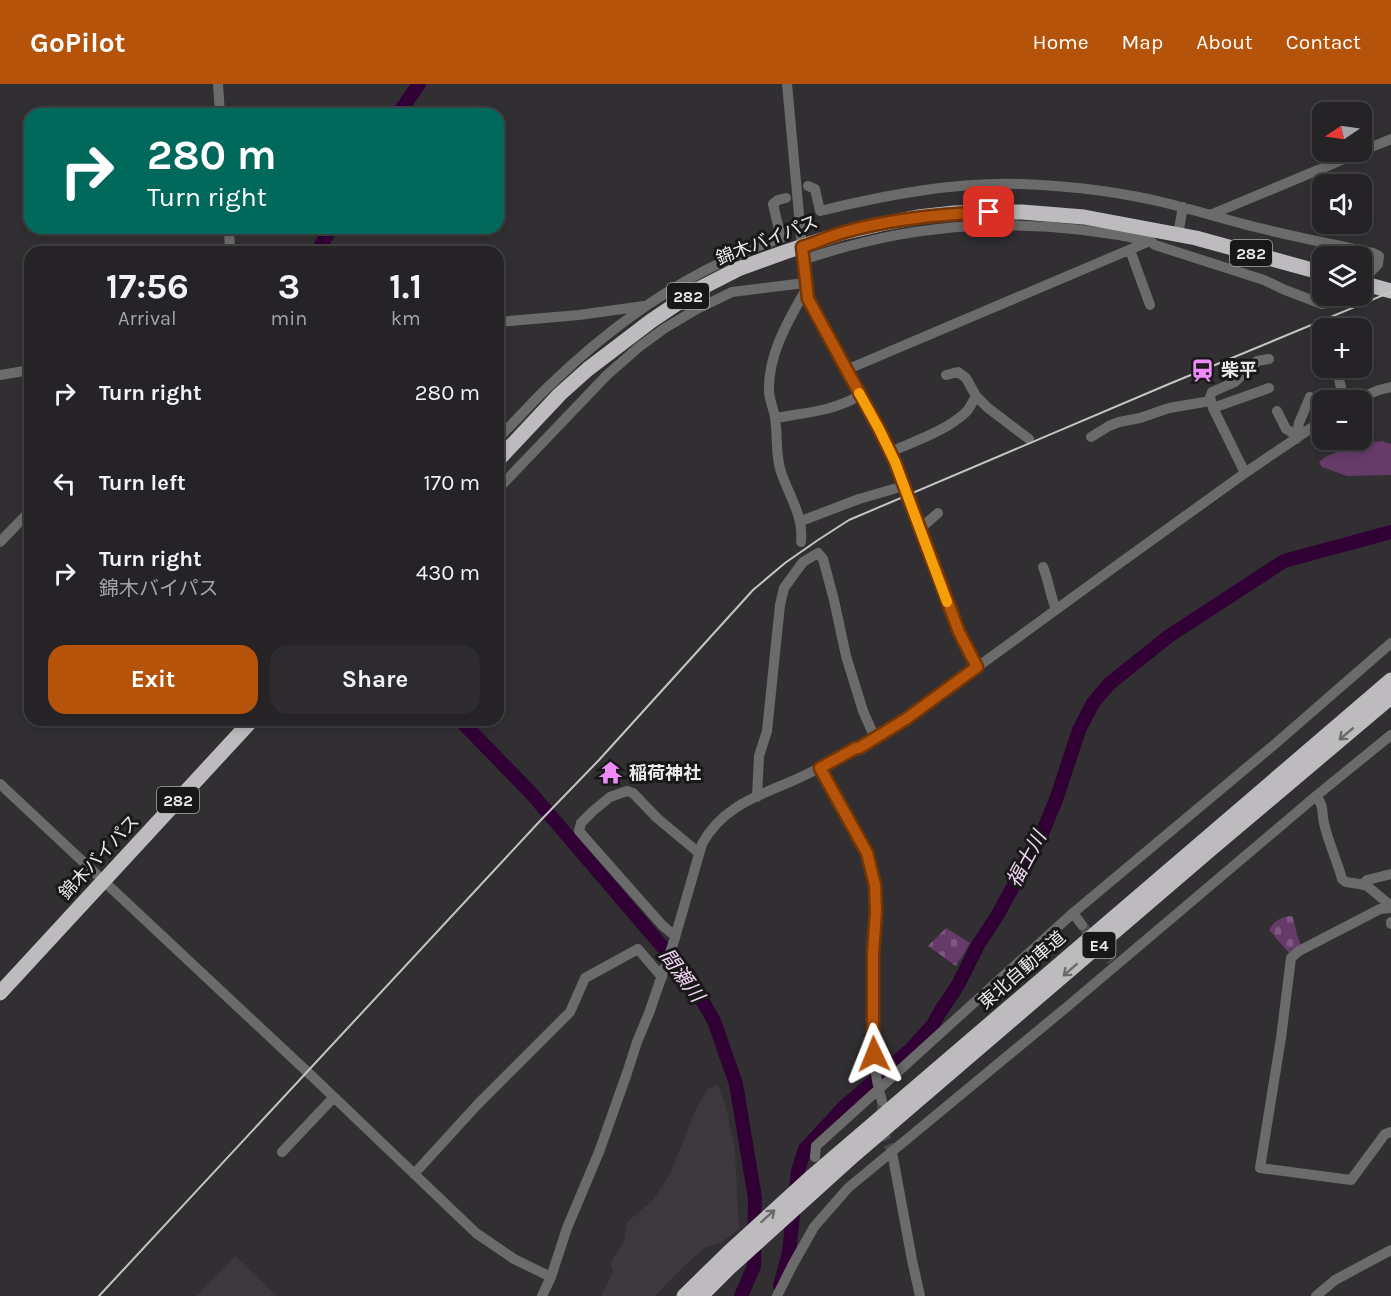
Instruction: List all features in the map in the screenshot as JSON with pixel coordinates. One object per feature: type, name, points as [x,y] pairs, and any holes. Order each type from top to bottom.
[{"type":"highway","name":"錦木バイパス","points":[[504,454],[560,394],[588,369],[658,316],[697,290],[738,269],[785,252],[802,254],[843,233],[881,224],[954,213],[1022,212],[1084,217],[1153,236],[1178,234],[1312,270]]},
{"type":"highway","points":[[1372,285],[1391,291]]},
{"type":"highway","name":"東北自動車道","points":[[701,1296],[728,1260],[809,1179],[1391,680]]},
{"type":"highway","name":"東北自動車道","points":[[684,1296],[809,1196],[1194,863],[1391,697]]},
{"type":"highway","name":"錦木バイパス","points":[[0,993],[246,726]]},
{"type":"street","points":[[218,84],[220,108]]},
{"type":"street","points":[[787,84],[808,299],[891,452],[956,624],[977,667]]},
{"type":"street","points":[[1372,147],[1391,139]]},
{"type":"street","points":[[1210,215],[1336,162]]},
{"type":"street","points":[[808,186],[815,189],[820,212],[913,191],[986,184],[1084,189],[1183,207],[1241,224],[1341,246]]},
{"type":"street","points":[[504,432],[550,384],[606,336],[648,305],[701,273],[781,238],[773,204],[786,198]]},
{"type":"street","points":[[1178,234],[1183,207]]},
{"type":"street","points":[[846,370],[1130,250],[1153,236],[1155,245],[1264,280],[1312,300]]},
{"type":"street","points":[[1130,250],[1150,305]]},
{"type":"street","points":[[1372,253],[1379,256],[1378,264],[1372,271]]},
{"type":"street","points":[[801,542],[803,530],[801,521],[780,470],[775,418],[769,393],[771,366],[785,327],[806,286]]},
{"type":"street","points":[[504,483],[607,375],[665,328],[715,299],[732,292],[806,286]]},
{"type":"street","points":[[504,321],[579,315],[648,305]]},
{"type":"street","points":[[1245,473],[1210,397],[1212,392],[1235,382],[1257,360],[1269,359]]},
{"type":"street","points":[[0,375],[24,371]]},
{"type":"street","points":[[946,375],[958,372],[966,378],[976,396],[988,408],[1029,439]]},
{"type":"street","points":[[1372,393],[1391,387]]},
{"type":"street","points":[[1091,437],[1119,422],[1140,418],[1169,408],[1212,404],[1269,388]]},
{"type":"street","points":[[775,418],[828,409],[860,395]]},
{"type":"street","points":[[891,452],[954,422],[968,411],[976,396]]},
{"type":"street","points":[[1296,439],[1299,423],[1310,397]]},
{"type":"street","points":[[1277,411],[1286,429],[1293,433],[1296,439]]},
{"type":"street","points":[[542,1296],[599,1152],[649,1013],[699,853],[708,834],[718,821],[739,805],[820,768],[906,719],[1245,473],[1312,428]]},
{"type":"street","points":[[801,521],[859,499],[904,486]]},
{"type":"street","points":[[921,528],[938,513]]},
{"type":"street","points":[[0,542],[24,517]]},
{"type":"street","points":[[757,797],[759,756],[766,730],[780,605],[784,588],[803,562],[818,554],[823,559],[846,656],[863,711],[875,738]]},
{"type":"street","points":[[1042,567],[1056,609]]},
{"type":"street","points":[[815,1157],[816,1146],[879,1093],[1074,913],[1391,643]]},
{"type":"street","points":[[777,1296],[814,1227],[848,1188],[1114,963],[1391,735]]},
{"type":"street","points":[[820,768],[867,853],[875,885],[873,1032],[874,1063],[879,1093]]},
{"type":"street","points":[[0,784],[476,1233],[514,1259],[551,1277]]},
{"type":"street","points":[[674,938],[579,831],[581,823],[610,797],[627,791],[632,792],[657,818],[699,853]]},
{"type":"street","points":[[1316,796],[1321,802],[1323,821],[1342,879],[1346,882],[1366,885],[1391,907]]},
{"type":"street","points":[[1362,885],[1367,880],[1391,874]]},
{"type":"street","points":[[1391,907],[1380,909],[1299,951],[1292,958],[1260,1168],[1351,1180],[1385,1134],[1391,1132]]},
{"type":"street","points":[[1074,913],[1082,925]]},
{"type":"street","points":[[414,1174],[478,1104],[570,1012],[585,978],[638,949],[663,973]]},
{"type":"street","points":[[282,1152],[334,1097]]},
{"type":"street","points":[[892,1152],[920,1296]]},
{"type":"street","points":[[1316,1296],[1335,1280],[1391,1250]]},
{"type":"shaded area","points":[[718,1085],[726,1107],[735,1150],[739,1229],[721,1243],[706,1247],[655,1296],[601,1296],[613,1272],[611,1265],[613,1258],[624,1242],[627,1222],[652,1201],[669,1176],[695,1111],[708,1088]]},
{"type":"shaded area","points":[[235,1256],[277,1296],[197,1296]]},
{"type":"green space","points":[[1382,441],[1391,444],[1391,475],[1347,476],[1322,467],[1319,462],[1342,450],[1372,450],[1372,442]]},
{"type":"green space","points":[[1293,917],[1302,948],[1289,953],[1269,930],[1278,920]]},
{"type":"green space","points":[[946,928],[970,943],[956,966],[928,946]]},
{"type":"waterway","name":"間瀬川","points":[[402,108],[419,84]]},
{"type":"waterway","name":"間瀬川","points":[[320,246],[328,234]]},
{"type":"waterway","name":"福士川","points":[[780,1286],[789,1252],[798,1171],[805,1149],[844,1107],[911,1049],[933,1025],[958,985],[978,945],[997,916],[1041,836],[1057,797],[1079,730],[1093,703],[1109,684],[1169,636],[1284,561],[1391,532]]},
{"type":"waterway","name":"間瀬川","points":[[466,726],[531,793],[690,979],[714,1021],[736,1084],[755,1198],[754,1266],[741,1296]]},
{"type":"tunnel","points":[[1082,925],[1112,961]]},
{"type":"tunnel","points":[[882,1101],[882,1129],[892,1152]]},
{"type":"railway","points":[[99,1296],[599,760],[753,590],[785,563],[849,520],[1391,292]]},
{"type":"slow traffic","points":[[859,393],[895,462],[947,602]]},
{"type":"place","name":"柴平","points":[[1203,370]]},
{"type":"place","name":"稲荷神社","points":[[611,773]]},
{"type":"route","points":[[874,1054],[875,885],[867,853],[820,768],[859,748],[906,719],[977,667],[959,632],[895,462],[808,299],[802,247],[843,233],[918,217],[989,212]]}]
